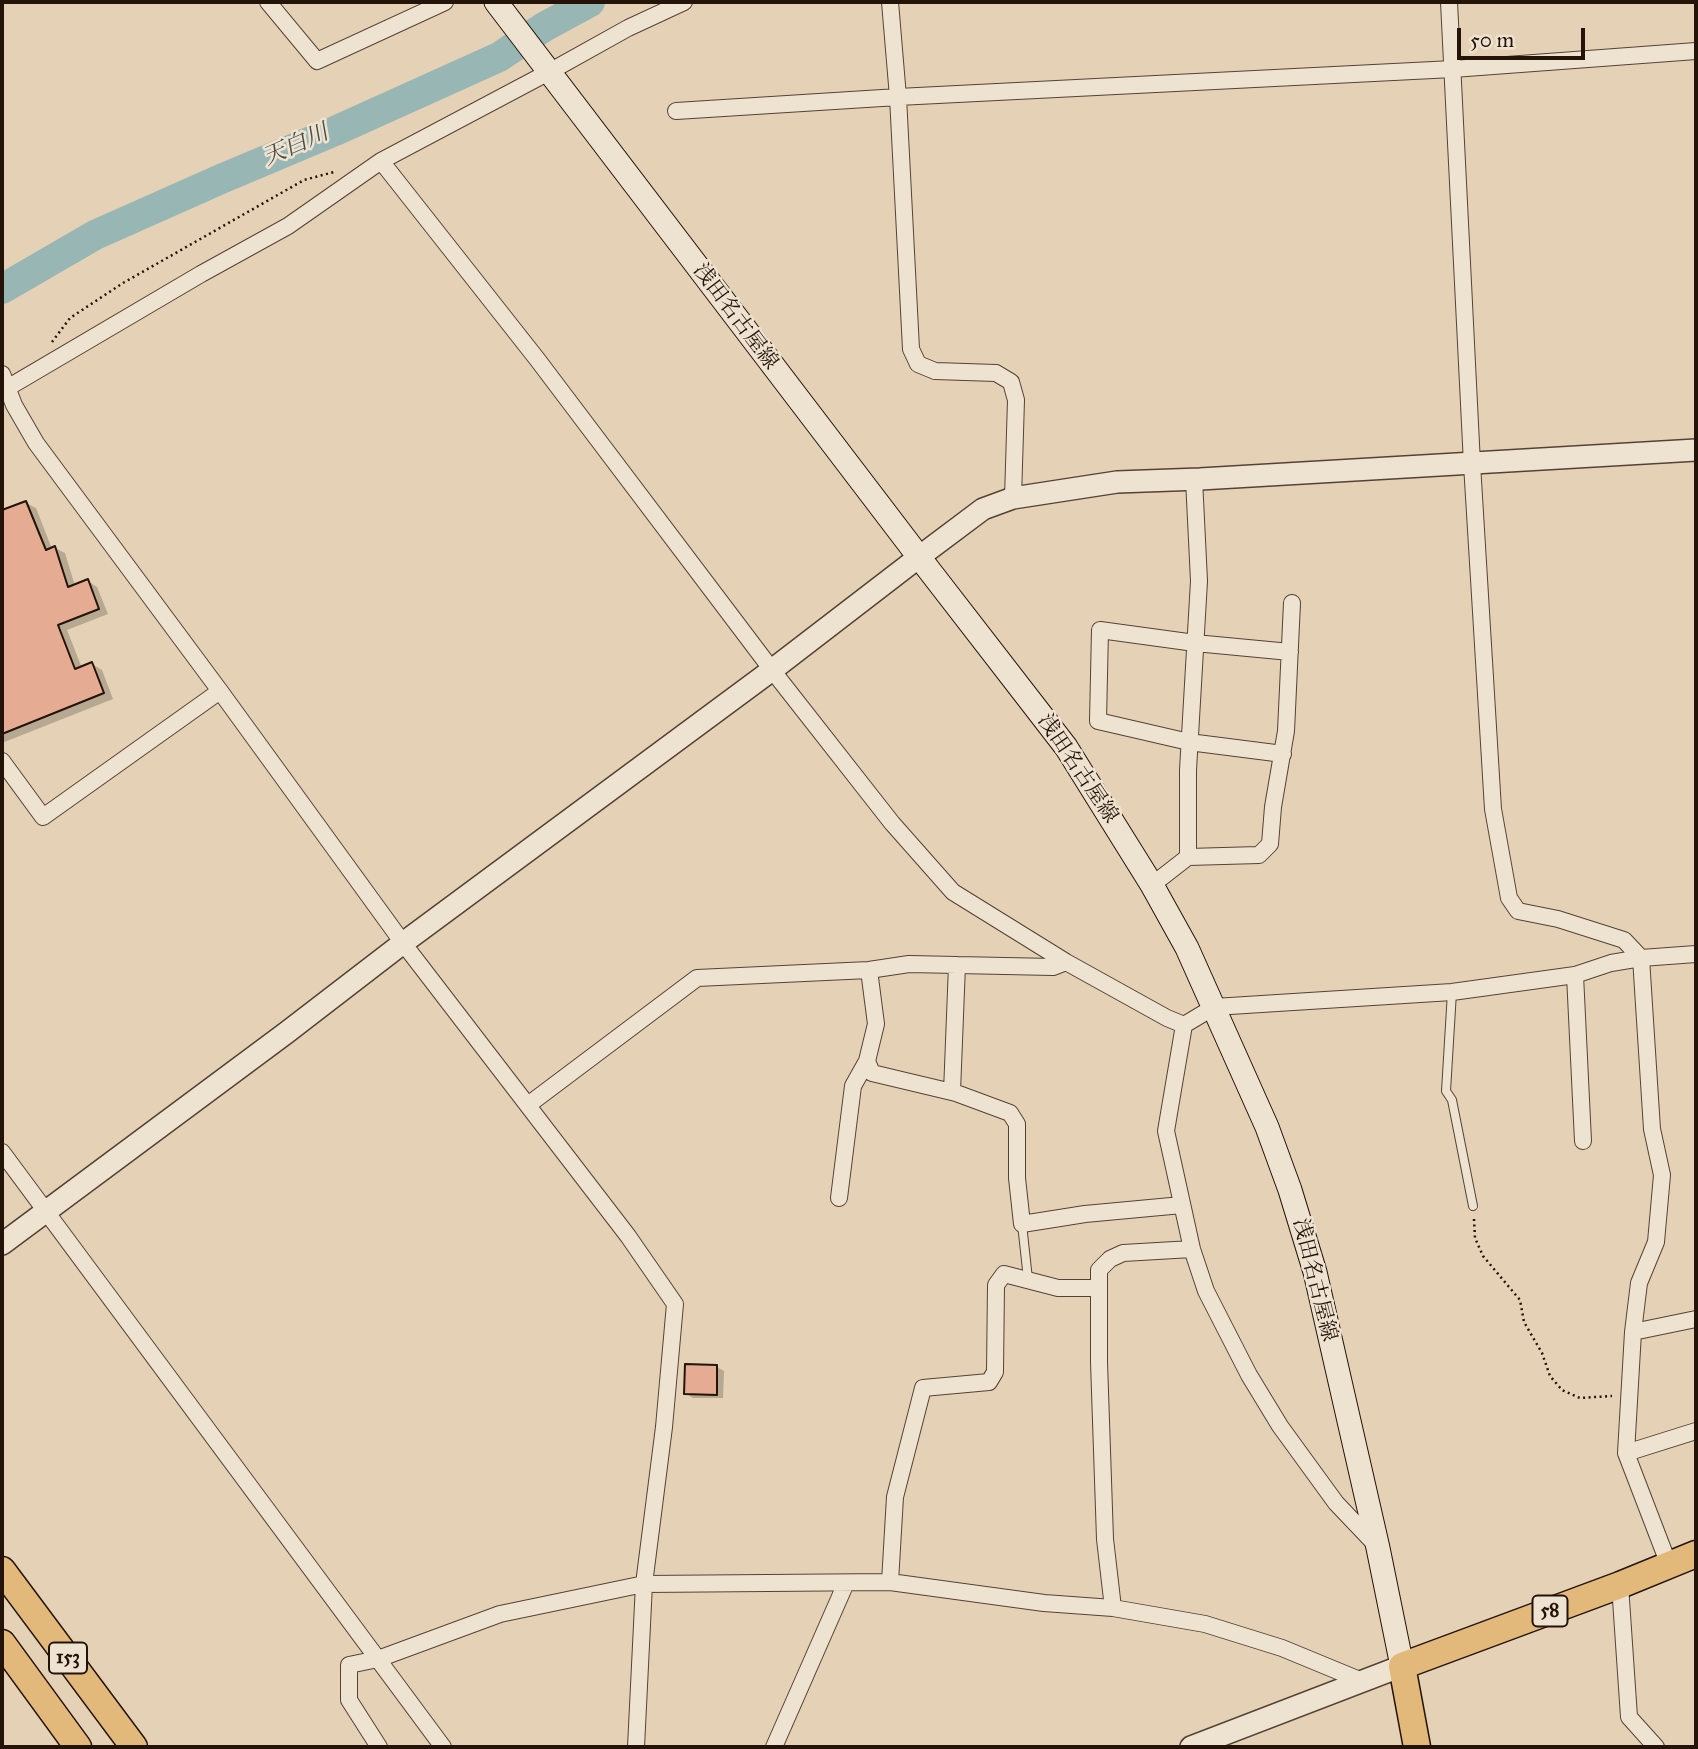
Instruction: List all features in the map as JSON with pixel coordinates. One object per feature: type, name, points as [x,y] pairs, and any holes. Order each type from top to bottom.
[{"type":"main road","name":"浅田名古屋線","points":[[496,2],[1066,747],[1152,885],[1187,948],[1267,1127],[1290,1190],[1311,1261],[1378,1548],[1402,1666]]},
{"type":"main road","name":"58","points":[[1402,1666],[1696,1555]]},
{"type":"main road","name":"153","points":[[2,1570],[134,1747]]},
{"type":"main road","name":"153","points":[[2,1643],[78,1747]]},
{"type":"main road","points":[[1402,1666],[1417,1747]]},
{"type":"street","points":[[268,2],[317,61],[445,2]]},
{"type":"street","points":[[636,1747],[644,1584],[676,1304],[628,1236],[403,943],[36,443],[4,384],[288,226],[381,161],[628,27],[684,2]]},
{"type":"street","points":[[890,2],[898,97],[911,349],[918,364],[935,371],[996,373],[1011,382],[1016,400],[1013,498]]},
{"type":"street","points":[[1449,2],[1472,464],[1493,809],[1509,898],[1518,911],[1558,919],[1624,940],[1641,958],[1652,1129],[1662,1175],[1656,1242],[1639,1283],[1633,1332],[1626,1453],[1669,1565]]},
{"type":"street","points":[[676,110],[1454,69],[1696,51]]},
{"type":"street","points":[[381,161],[537,359],[772,670],[892,822],[953,892],[1066,962],[1184,1025]]},
{"type":"street","points":[[2,1244],[772,670],[983,509],[1013,498],[1117,482],[1696,450]]},
{"type":"street","points":[[1188,856],[1189,742],[1199,581],[1194,479]]},
{"type":"street","points":[[1152,885],[1188,856],[1259,855],[1270,844],[1273,807],[1286,731],[1292,603]]},
{"type":"street","points":[[1283,754],[1189,742],[1098,722],[1100,630],[1290,652]]},
{"type":"street","points":[[2,761],[43,817],[220,691]]},
{"type":"street","points":[[1378,1548],[1336,1503],[1280,1426],[1206,1291],[1192,1249],[1166,1131],[1184,1025],[1214,1007],[1452,992],[1575,975],[1611,963],[1641,958],[1696,954]]},
{"type":"street","points":[[528,1105],[697,978],[869,970],[909,964],[1053,967],[1066,962]]},
{"type":"street","points":[[952,1092],[957,965]]},
{"type":"street","points":[[839,1198],[853,1086],[867,1061],[876,1024],[869,970]]},
{"type":"street","points":[[1575,975],[1583,1141]]},
{"type":"street","points":[[867,1061],[872,1073],[952,1092],[1010,1113],[1017,1124],[1017,1178],[1021,1224],[1085,1214],[1182,1205]]},
{"type":"street","points":[[2,1152],[443,1747]]},
{"type":"street","points":[[1113,1608],[1105,1539],[1098,1362],[1099,1270],[1114,1256],[1123,1253],[1192,1249]]},
{"type":"street","points":[[890,1582],[895,1497],[923,1388],[989,1382],[996,1372],[996,1285],[1004,1274],[1058,1288],[1099,1288]]},
{"type":"street","points":[[1633,1332],[1696,1319]]},
{"type":"street","points":[[1626,1453],[1696,1431]]},
{"type":"street","points":[[379,1747],[349,1700],[349,1665],[378,1659],[500,1614],[644,1584],[890,1582],[1044,1603],[1113,1608],[1205,1624],[1282,1648],[1362,1681]]},
{"type":"street","points":[[774,1747],[846,1583]]},
{"type":"street","points":[[1620,1585],[1629,1717],[1656,1747]]},
{"type":"street","points":[[1191,1747],[1402,1666]]},
{"type":"lane","points":[[1452,992],[1446,1091],[1452,1100],[1473,1206]]},
{"type":"lane","points":[[1021,1224],[1028,1279]]},
{"type":"path","points":[[48,346],[69,318],[123,283],[304,180],[342,170]]},
{"type":"path","points":[[1473,1206],[1475,1238],[1483,1256],[1520,1300],[1524,1322],[1542,1353],[1550,1376],[1562,1390],[1580,1398],[1629,1395]]},
{"type":"building","points":[[26,501],[46,550],[55,546],[68,587],[88,579],[99,609],[58,625],[75,669],[92,662],[104,693],[2,734],[2,510]]},
{"type":"building","points":[[685,1364],[717,1365],[717,1395],[684,1394]]},
{"type":"waterway","name":"天白川","points":[[2,289],[95,235],[499,57],[544,27],[590,2]]}]
